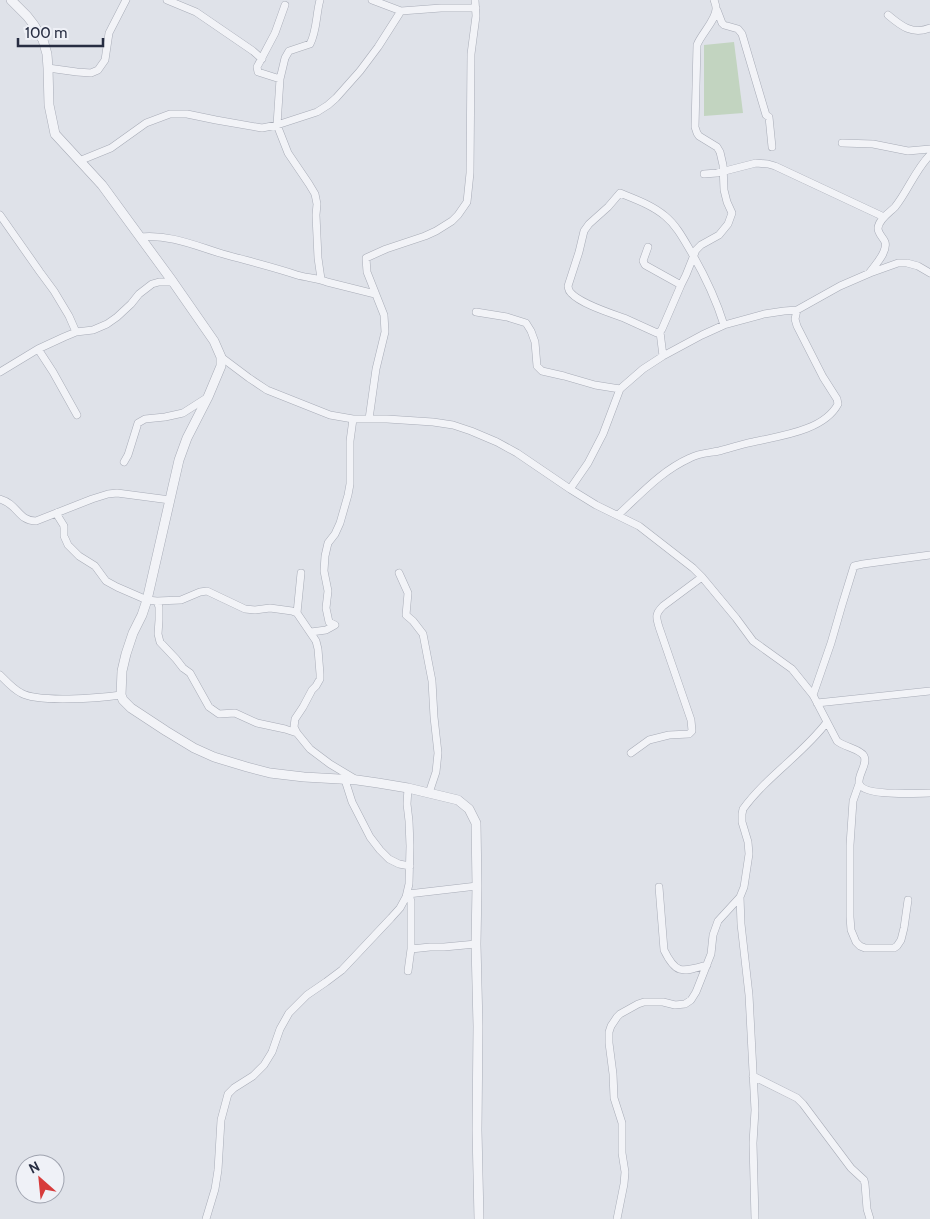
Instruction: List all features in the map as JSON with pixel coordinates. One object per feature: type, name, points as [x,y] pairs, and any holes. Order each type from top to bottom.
[{"type":"street","points":[[11,0],[27,16],[43,40],[47,54],[49,105],[55,134],[102,185],[214,341],[221,357],[272,392],[330,415],[353,419],[394,419],[453,425],[497,442],[596,505],[639,526],[693,568],[736,618],[750,638],[792,669],[813,695],[840,744],[862,753],[864,756],[865,760],[853,801],[850,846],[850,924],[856,942],[865,948],[894,948],[897,946],[903,934],[908,900]]},
{"type":"street","points":[[48,68],[91,73],[98,70],[105,60],[109,32],[126,0]]},
{"type":"street","points":[[167,0],[196,12],[262,59]]},
{"type":"street","points":[[320,0],[310,44],[293,49],[287,53],[280,79],[278,125],[288,154],[315,194],[317,204],[318,258],[321,279]]},
{"type":"street","points":[[372,0],[401,11],[476,8]]},
{"type":"street","points":[[369,419],[376,369],[385,332],[384,315],[367,272],[366,258],[436,231],[452,221],[467,202],[470,173],[475,0]]},
{"type":"street","points":[[714,0],[722,23],[738,29],[742,34],[768,117],[772,147]]},
{"type":"street","points":[[280,79],[258,72],[257,67],[275,33],[286,5]]},
{"type":"street","points":[[663,356],[660,332],[693,255],[701,245],[719,235],[728,224],[732,213],[724,190],[720,152],[717,147],[699,136],[695,127],[697,45],[717,10]]},
{"type":"street","points":[[79,161],[111,148],[146,123],[170,114],[187,114],[262,128],[278,125],[317,112],[328,105],[360,71],[401,11]]},
{"type":"street","points":[[888,15],[907,29],[914,31],[928,30],[930,28]]},
{"type":"street","points":[[842,143],[873,144],[908,150],[930,149]]},
{"type":"street","points":[[870,273],[886,244],[878,228],[884,217],[897,204],[930,155]]},
{"type":"street","points":[[704,174],[723,172],[756,163],[775,166],[884,217]]},
{"type":"street","points":[[660,332],[657,333],[595,307],[570,292],[568,286],[580,252],[584,231],[620,193],[655,209],[667,217],[677,229],[693,255],[719,309],[724,325]]},
{"type":"street","points":[[0,214],[54,291],[76,332]]},
{"type":"street","points":[[140,238],[159,236],[177,239],[223,254],[375,294]]},
{"type":"street","points":[[648,247],[643,261],[645,265],[681,285]]},
{"type":"street","points":[[570,489],[588,463],[599,441],[620,389],[643,369],[663,356],[724,325],[764,314],[784,310],[797,310],[825,294],[870,273],[898,263],[918,266],[930,273]]},
{"type":"street","points":[[0,372],[38,350],[76,332],[93,330],[112,321],[152,284],[173,282]]},
{"type":"street","points":[[618,515],[654,481],[691,457],[794,433],[821,421],[834,411],[838,404],[837,399],[796,326],[797,310]]},
{"type":"street","points":[[476,312],[508,317],[526,323],[535,342],[538,369],[595,385],[620,389]]},
{"type":"street","points":[[38,350],[53,372],[77,415]]},
{"type":"street","points":[[221,357],[220,366],[208,397],[179,460],[147,600],[126,654],[122,671],[121,695],[131,708],[194,748],[214,758],[270,773],[357,780],[408,788],[458,800],[469,810],[476,823],[479,1219]]},
{"type":"street","points":[[124,462],[137,426],[141,421],[183,413],[208,397]]},
{"type":"street","points":[[311,632],[326,630],[335,625],[329,622],[326,608],[328,591],[324,571],[325,556],[328,543],[335,534],[340,522],[348,495],[353,419]]},
{"type":"street","points":[[0,499],[6,500],[13,505],[22,517],[30,521],[44,519],[92,499],[118,493],[170,500]]},
{"type":"street","points":[[56,513],[64,526],[66,542],[80,556],[95,566],[106,581],[147,600],[181,600],[207,591],[245,608],[255,610],[270,608],[295,612],[316,641],[320,679],[295,719],[294,727],[310,749],[357,780]]},
{"type":"street","points":[[813,695],[854,566],[930,555]]},
{"type":"street","points":[[297,614],[302,573]]},
{"type":"street","points":[[399,573],[408,593],[406,615],[413,620],[423,634],[432,681],[438,753],[436,772],[429,793]]},
{"type":"street","points":[[631,753],[649,740],[669,735],[689,734],[692,730],[691,720],[657,618],[658,612],[663,606],[702,577]]},
{"type":"street","points":[[157,601],[160,642],[183,668],[191,674],[210,707],[219,714],[235,713],[257,722],[297,733]]},
{"type":"street","points":[[0,676],[21,694],[33,698],[90,698],[121,695]]},
{"type":"street","points":[[817,703],[930,691]]},
{"type":"street","points":[[617,1219],[625,1172],[622,1153],[622,1123],[614,1098],[609,1043],[611,1026],[616,1017],[638,1004],[644,1002],[664,1002],[681,1005],[688,1003],[696,992],[711,954],[713,934],[718,921],[740,897],[746,881],[749,854],[748,842],[742,822],[744,809],[766,783],[820,732],[827,722]]},
{"type":"street","points":[[345,780],[352,802],[370,837],[389,859],[399,864],[410,866]]},
{"type":"street","points":[[859,784],[873,792],[930,793]]},
{"type":"street","points":[[408,788],[406,796],[409,821],[410,866],[408,894],[411,901],[412,950],[408,971]]},
{"type":"street","points":[[206,1219],[215,1189],[221,1120],[228,1094],[253,1076],[264,1065],[272,1052],[280,1028],[289,1013],[307,995],[342,970],[395,913],[408,894],[477,886]]},
{"type":"street","points":[[659,887],[664,950],[668,958],[678,969],[684,970],[707,965]]},
{"type":"street","points":[[740,897],[741,924],[747,966],[755,1110],[753,1143],[755,1219]]},
{"type":"street","points":[[412,950],[476,944]]},
{"type":"street","points":[[753,1076],[797,1098],[803,1104],[851,1168],[864,1180],[870,1219]]},
{"type":"green space","points":[[734,42],[743,113],[704,116],[704,45]]}]
